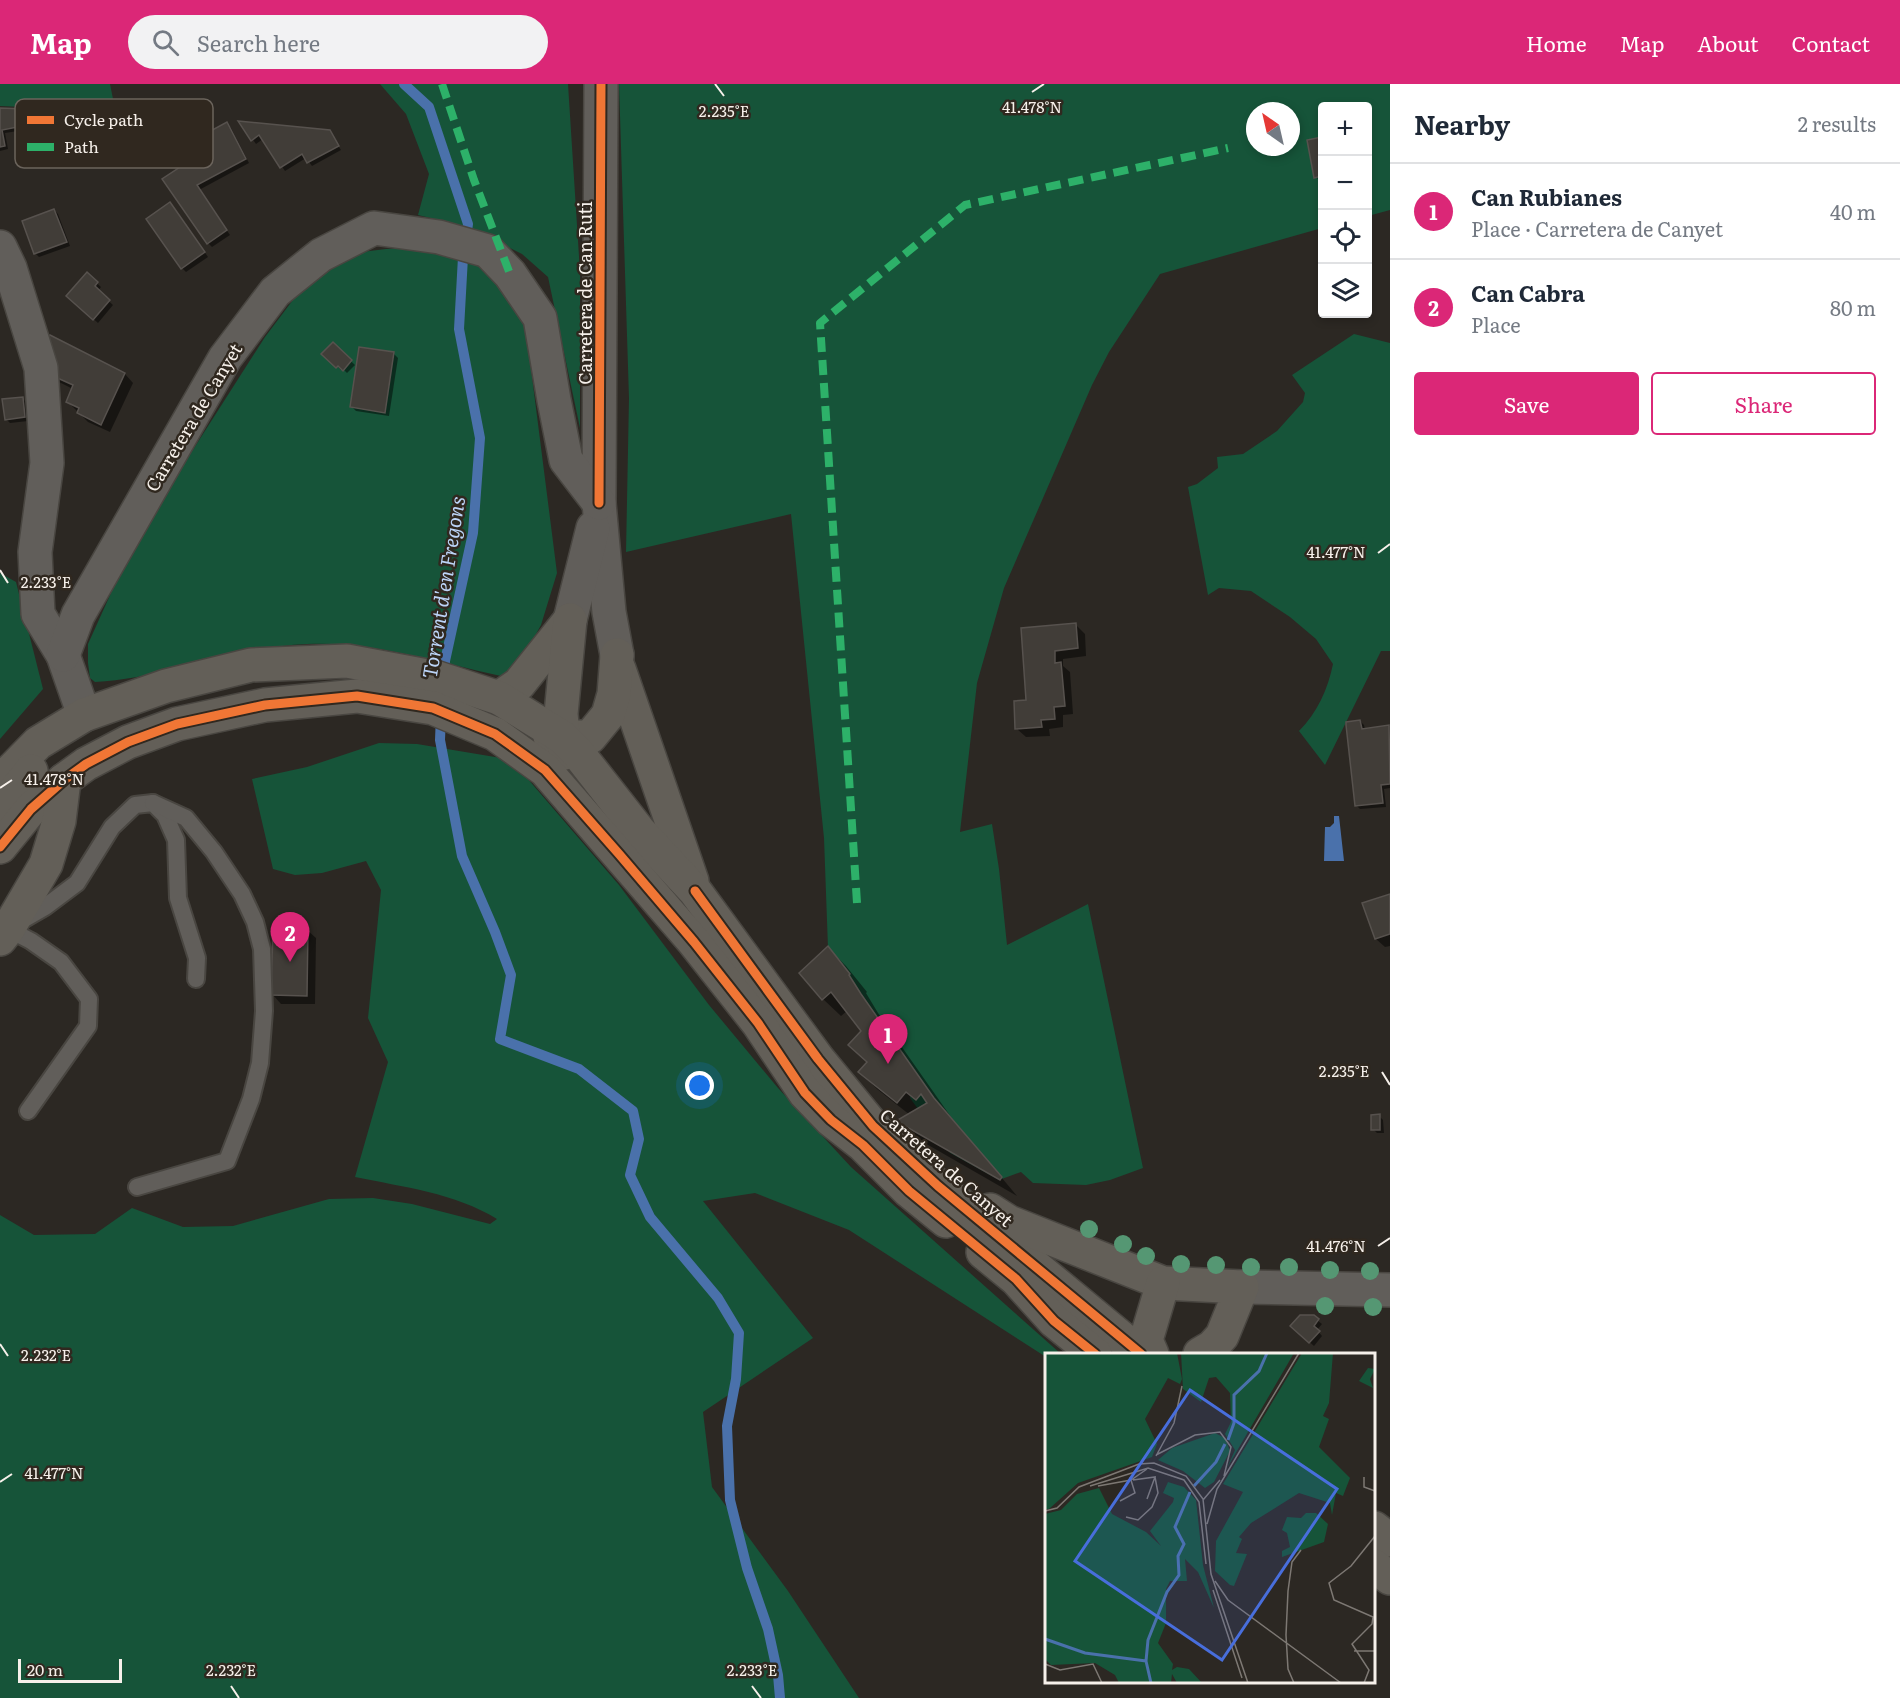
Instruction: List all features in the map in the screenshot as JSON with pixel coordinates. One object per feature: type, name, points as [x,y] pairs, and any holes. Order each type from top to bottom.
[{"type":"street","name":"Carretera de Can Ruti","points":[[601,84],[599,503],[609,612],[617,655]]},
{"type":"street","name":"Carretera de Canyet","points":[[63,655],[78,615],[225,358],[275,292],[321,255],[374,228],[440,237],[488,251],[510,274],[540,318],[566,460],[599,503]]},
{"type":"street","points":[[0,247],[10,268],[41,368],[47,463],[35,552],[38,614],[63,655],[84,715]]},
{"type":"street","name":"Carretera de Can Ruti","points":[[570,620],[599,503]]},
{"type":"street","points":[[497,716],[519,684],[570,620]]},
{"type":"street","points":[[570,620],[561,714],[562,737],[568,770],[664,884],[694,942]]},
{"type":"street","points":[[562,737],[590,737],[608,715],[614,694],[617,655]]},
{"type":"street","points":[[617,655],[620,675],[695,891]]},
{"type":"street","points":[[0,782],[38,743],[84,715],[166,686],[251,665],[351,679]]},
{"type":"street","points":[[0,847],[31,809],[64,780],[86,764],[128,742],[177,724],[265,705],[315,683],[351,679],[438,678],[497,716],[694,942],[758,1023],[806,1093],[831,1120],[863,1145],[909,1191],[1016,1279],[1054,1321],[1094,1353]]},
{"type":"street","points":[[0,809],[84,715]]},
{"type":"street","name":"Carretera de Canyet","points":[[497,716],[562,737],[577,752],[639,831],[695,891],[818,1059],[873,1126],[938,1186],[1140,1353]]},
{"type":"street","points":[[3,930],[46,864],[59,821],[64,780]]},
{"type":"street","points":[[915,1164],[1009,1222],[1163,1283],[1390,1290]]},
{"type":"street","points":[[1016,1279],[1044,1293],[1118,1353]]},
{"type":"street","points":[[1152,1353],[1146,1340],[1163,1283]]},
{"type":"street","points":[[1216,1348],[1242,1287]]},
{"type":"street","points":[[1375,1529],[1390,1540]]},
{"type":"street","points":[[1375,1567],[1390,1578]]},
{"type":"lane","points":[[3,930],[45,907],[77,883],[112,827],[135,805],[153,803],[186,818],[214,852],[242,894],[255,922],[262,949],[264,1011],[260,1063],[251,1099],[227,1161],[137,1187]]},
{"type":"lane","points":[[153,803],[165,815],[176,840],[178,898],[197,958],[196,979]]},
{"type":"lane","points":[[3,930],[31,941],[61,962],[89,999],[88,1026],[28,1111]]},
{"type":"green space","points":[[0,84],[110,84],[113,99],[15,99],[15,107],[0,106]]},
{"type":"green space","points":[[380,84],[568,84],[580,272],[580,428],[548,277],[522,254],[468,227],[418,215],[429,174],[406,114]]},
{"type":"green space","points":[[619,84],[1390,84],[1390,210],[1372,215],[1372,102],[1318,102],[1318,229],[1160,274],[1109,352],[1092,385],[1004,588],[977,683],[960,832],[992,824],[1007,945],[1088,904],[1143,1168],[1110,1180],[1086,1185],[1033,1183],[1021,1172],[999,1180],[950,1153],[910,1098],[914,1073],[828,948],[824,838],[791,514],[626,552],[629,398]]},
{"type":"green space","points":[[432,246],[491,260],[523,306],[557,573],[541,625],[524,656],[501,676],[380,649],[307,644],[280,646],[148,675],[95,682],[90,678],[88,644],[134,542],[265,337],[308,280],[345,254]]},
{"type":"green space","points":[[1354,334],[1390,343],[1390,651],[1381,651],[1325,765],[1299,731],[1321,700],[1333,664],[1316,639],[1290,617],[1251,591],[1219,588],[1208,595],[1188,487],[1197,484],[1218,468],[1217,457],[1243,454],[1277,431],[1303,402],[1305,393],[1292,375]]},
{"type":"green space","points":[[0,573],[16,582],[43,689],[0,739]]},
{"type":"green space","points":[[379,743],[417,744],[501,758],[520,774],[521,771],[619,885],[709,1005],[778,1088],[851,1167],[1060,1353],[1045,1353],[1045,1356],[849,1230],[755,1193],[703,1201],[813,1338],[703,1412],[712,1487],[788,1591],[859,1698],[0,1698],[0,1215],[34,1235],[95,1234],[132,1208],[183,1227],[233,1226],[329,1199],[373,1198],[412,1204],[490,1224],[497,1219],[481,1210],[446,1197],[355,1177],[388,1062],[368,1018],[381,890],[366,861],[322,873],[295,875],[273,869],[252,779],[307,767]]},
{"type":"water","points":[[1334,816],[1339,816],[1344,861],[1324,861],[1325,827],[1330,827],[1334,823]]},
{"type":"building","points":[[0,108],[15,109],[15,128],[2,130],[5,146],[0,147]]},
{"type":"building","points":[[238,121],[330,130],[339,146],[307,163],[302,154],[280,168],[259,135],[251,141]]},
{"type":"building","points":[[227,122],[246,159],[197,185],[227,230],[207,244],[162,179],[178,168],[213,168],[213,130]]},
{"type":"building","points":[[1318,138],[1318,177],[1314,178],[1307,140]]},
{"type":"building","points":[[170,202],[205,252],[181,269],[146,219]]},
{"type":"building","points":[[54,209],[67,242],[34,254],[22,221]]},
{"type":"building","points":[[87,272],[98,282],[95,286],[110,300],[93,320],[66,296]]},
{"type":"building","points":[[50,335],[125,373],[101,425],[77,413],[79,408],[66,402],[73,385],[46,373],[39,336]]},
{"type":"building","points":[[333,342],[352,360],[343,371],[338,366],[336,368],[321,354]]},
{"type":"building","points":[[359,347],[394,352],[385,413],[350,407]]},
{"type":"building","points":[[23,397],[25,417],[5,420],[2,399]]},
{"type":"building","points":[[1076,623],[1078,648],[1055,651],[1055,663],[1061,662],[1065,706],[1054,707],[1055,719],[1041,720],[1042,727],[1015,729],[1014,701],[1026,700],[1021,628]]},
{"type":"building","points":[[1360,720],[1362,729],[1389,725],[1390,784],[1381,785],[1383,803],[1355,806],[1346,722]]},
{"type":"building","points":[[1390,894],[1390,934],[1375,939],[1362,903]]},
{"type":"building","points":[[273,928],[308,928],[307,996],[271,995]]},
{"type":"building","points":[[828,946],[850,974],[861,994],[934,1098],[1002,1177],[1000,1180],[896,1121],[927,1103],[921,1094],[916,1100],[906,1092],[897,1103],[858,1072],[867,1062],[848,1045],[861,1031],[831,992],[822,1000],[799,973]]},
{"type":"building","points":[[1380,1114],[1380,1130],[1371,1130],[1371,1115]]},
{"type":"building","points":[[1300,1315],[1314,1315],[1319,1319],[1314,1326],[1320,1331],[1309,1343],[1290,1326]]},
{"type":"waterway","name":"Torrent d'en Fregons","points":[[404,84],[429,107],[468,224],[463,257],[459,329],[480,438],[473,533],[445,661],[444,676]]},
{"type":"waterway","name":"Torrent d'en Fregons","points":[[441,715],[440,740],[462,856],[511,975],[500,1039],[579,1069],[633,1111],[639,1139],[630,1175],[650,1217],[718,1298],[739,1333],[736,1379],[727,1426],[730,1500],[747,1568],[768,1629],[778,1675],[780,1698]]},
{"type":"marked path","points":[[442,84],[474,180],[510,274]]},
{"type":"marked path","points":[[857,903],[820,323],[965,205],[1228,148]]},
{"type":"cycle path","points":[[599,503],[601,84]]},
{"type":"cycle path","points":[[0,847],[31,809],[86,764],[128,742],[177,724],[265,705],[357,696],[433,708],[495,734],[545,770],[619,854],[694,942],[758,1023],[805,1093],[831,1120],[863,1145],[909,1191],[1016,1279],[1054,1321],[1094,1353]]},
{"type":"cycle path","points":[[695,891],[818,1059],[873,1126],[938,1186],[1140,1353]]},
{"type":"place","name":"Can Cabra","points":[[290,962]]},
{"type":"place","name":"Can Rubianes","points":[[888,1064]]}]
